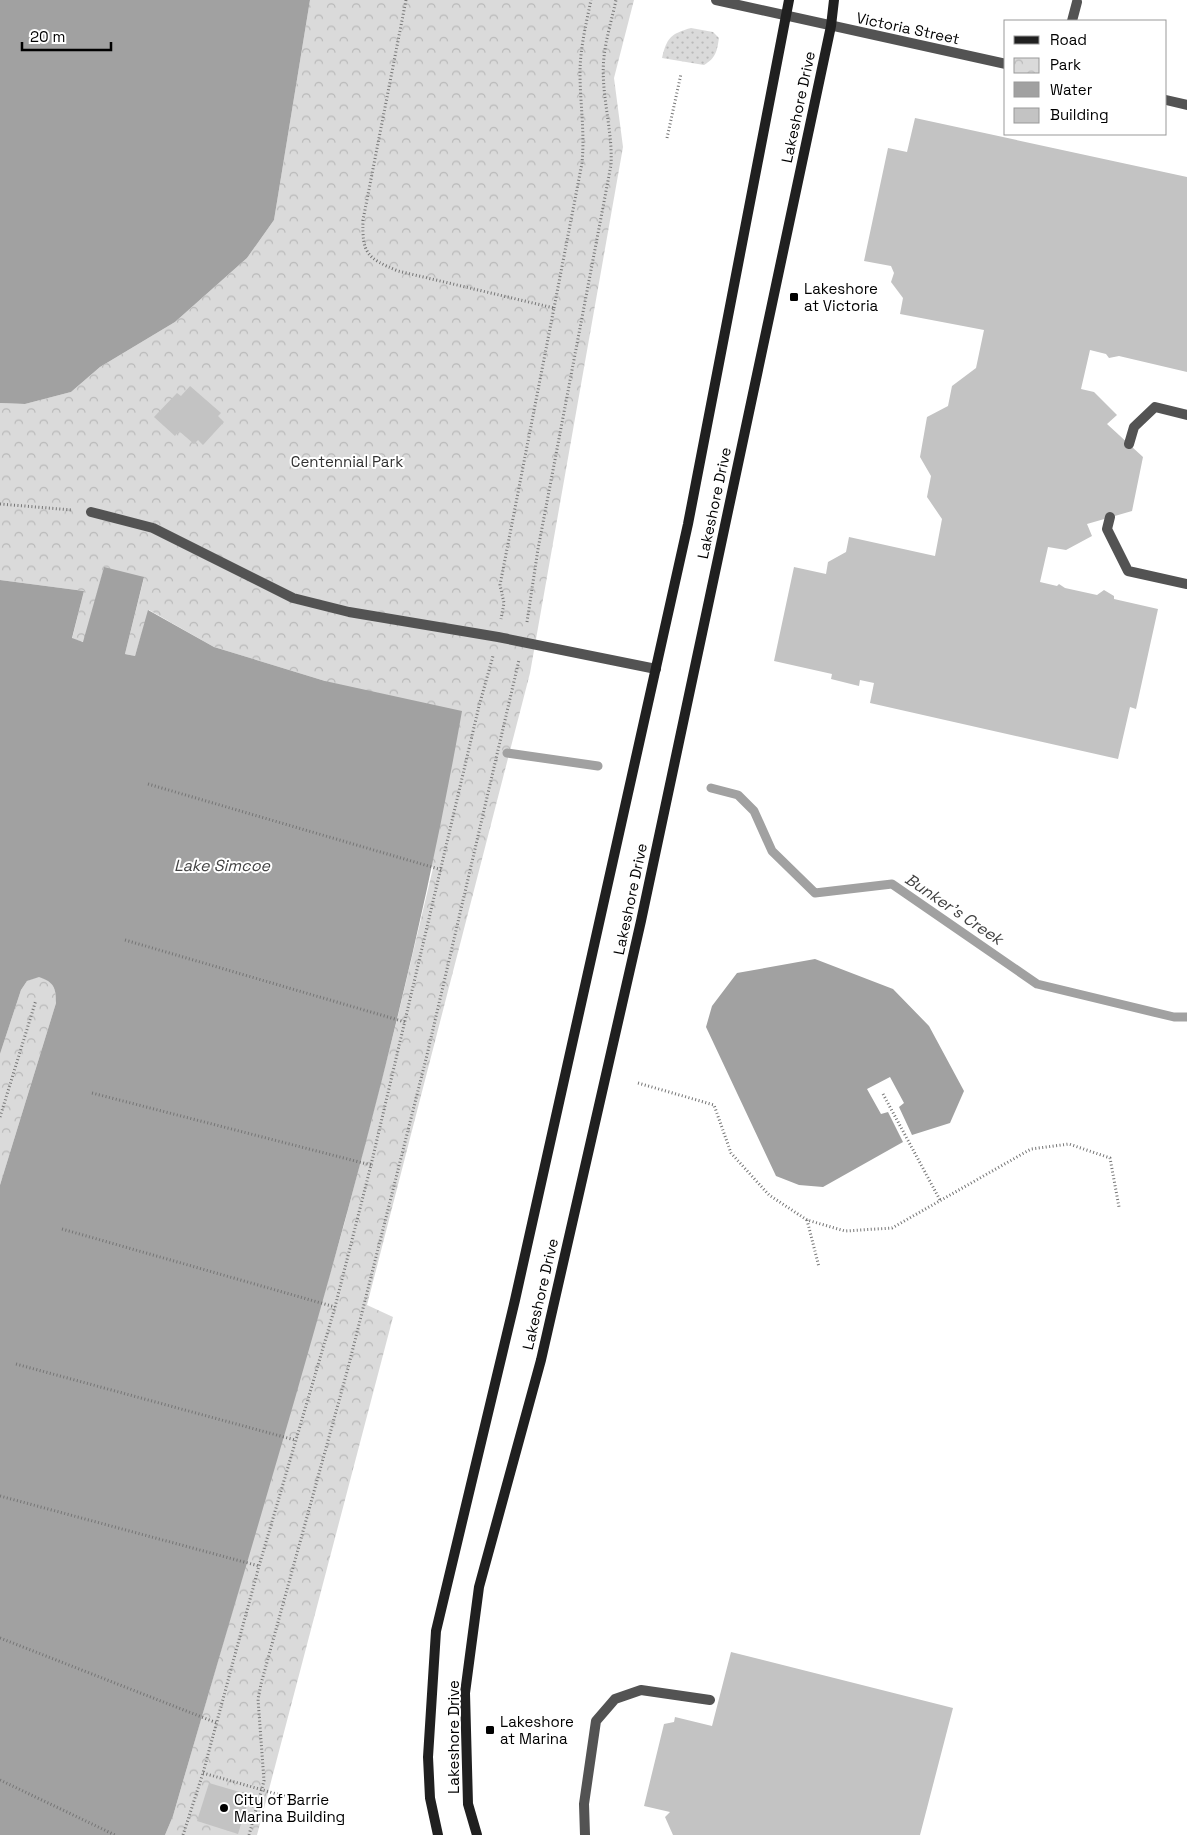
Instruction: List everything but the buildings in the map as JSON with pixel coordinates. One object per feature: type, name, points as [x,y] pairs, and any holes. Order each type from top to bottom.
[{"type":"main road","name":"Lakeshore Drive","points":[[438,1835],[430,1798],[428,1757],[436,1631],[520,1281],[688,524],[790,0]]},
{"type":"main road","name":"Lakeshore Drive","points":[[477,1835],[468,1804],[465,1693],[479,1586],[540,1360],[638,930],[831,26],[834,0]]},
{"type":"street","name":"Victoria Street","points":[[716,0],[1004,64]]},
{"type":"street","points":[[1072,20],[1077,2]]},
{"type":"street","points":[[1167,100],[1187,105]]},
{"type":"street","points":[[1129,444],[1134,427],[1155,407],[1187,415]]},
{"type":"street","points":[[91,512],[153,528],[293,598],[348,612],[498,637],[656,669]]},
{"type":"street","points":[[1110,517],[1107,529],[1128,571],[1187,584]]},
{"type":"street","points":[[585,1835],[584,1804],[596,1720],[615,1699],[641,1690],[710,1700]]},
{"type":"path","points":[[406,0],[363,220],[362,241],[366,250],[375,261],[398,271],[554,308]]},
{"type":"path","points":[[183,1835],[203,1773],[259,1566],[335,1307],[442,870],[479,706],[498,637],[504,604],[500,586],[582,163],[584,144],[580,74],[581,52],[591,0]]},
{"type":"path","points":[[249,1835],[263,1792],[264,1772],[258,1699],[261,1684],[348,1368],[426,1055],[524,642],[538,550],[611,165],[612,143],[605,94],[604,57],[616,0]]},
{"type":"path","points":[[667,138],[681,74]]},
{"type":"path","points":[[0,504],[91,512]]},
{"type":"path","points":[[148,784],[442,870]]},
{"type":"path","points":[[125,940],[405,1022]]},
{"type":"path","points":[[0,1116],[36,1000]]},
{"type":"path","points":[[638,1083],[714,1105],[731,1153],[769,1195],[807,1220],[844,1231],[892,1228],[1031,1149],[1069,1144],[1110,1158],[1119,1207]]},
{"type":"path","points":[[92,1093],[371,1165]]},
{"type":"path","points":[[883,1094],[940,1200]]},
{"type":"path","points":[[807,1220],[818,1268]]},
{"type":"path","points":[[62,1230],[335,1307]]},
{"type":"path","points":[[16,1364],[295,1440]]},
{"type":"path","points":[[0,1496],[259,1566]]},
{"type":"path","points":[[0,1638],[217,1723]]},
{"type":"path","points":[[203,1773],[263,1792],[298,1800]]},
{"type":"path","points":[[0,1780],[115,1835]]},
{"type":"green space","name":"Centennial Park","points":[[310,0],[634,0],[614,78],[623,147],[530,673],[367,1305],[393,1317],[257,1835],[165,1835],[173,1816],[344,1225],[397,1020],[433,868],[325,681],[214,647],[149,610],[135,656],[125,654],[144,578],[104,568],[84,642],[72,639],[84,591],[0,580],[0,403],[25,404],[71,392],[100,367],[175,322],[247,258],[274,220]]},
{"type":"green space","points":[[691,28],[713,32],[719,38],[717,50],[711,60],[704,65],[662,58],[670,38],[678,32]]},
{"type":"green space","points":[[39,976],[53,986],[56,1003],[0,1185],[0,1054],[21,990],[27,981]]},
{"type":"water","points":[[0,0],[310,0],[274,220],[247,258],[175,322],[100,367],[71,392],[25,404],[0,403]]},
{"type":"water","name":"Lake Simcoe","points":[[104,567],[144,577],[125,654],[135,656],[148,610],[214,647],[325,681],[462,711],[435,851],[404,991],[369,1129],[293,1405],[173,1816],[165,1835],[0,1835],[0,1185],[56,1003],[55,990],[51,983],[39,977],[27,981],[21,990],[0,1054],[0,580],[84,591],[72,638],[83,642]]},
{"type":"water","points":[[815,959],[893,989],[929,1026],[964,1091],[950,1123],[912,1135],[899,1107],[904,1103],[890,1077],[867,1089],[881,1114],[888,1112],[903,1142],[823,1187],[799,1185],[776,1176],[706,1027],[712,1006],[737,973]]},
{"type":"waterway","name":"Bunker's Creek","points":[[507,753],[598,766]]},
{"type":"waterway","name":"Bunker's Creek","points":[[711,788],[738,795],[754,811],[772,851],[815,893],[892,884],[1037,984],[1174,1017],[1187,1017]]},
{"type":"place","name":"Lakeshore at Victoria","points":[[794,297]]},
{"type":"place","name":"Lakeshore at Marina","points":[[490,1730]]},
{"type":"place","name":"City of Barrie Marina Building","points":[[224,1808]]}]
